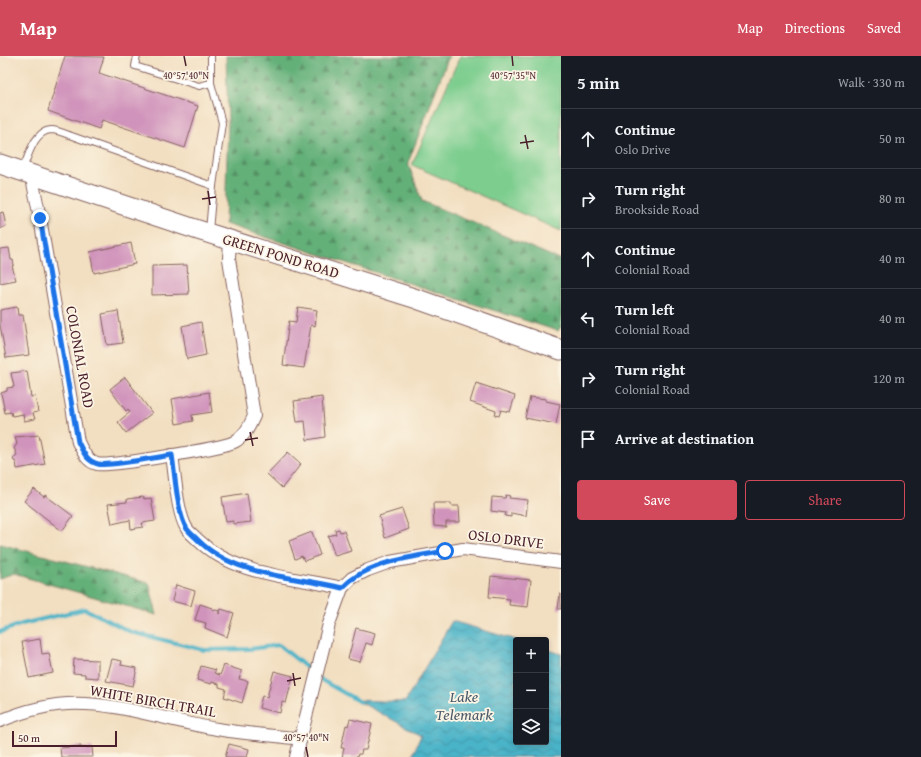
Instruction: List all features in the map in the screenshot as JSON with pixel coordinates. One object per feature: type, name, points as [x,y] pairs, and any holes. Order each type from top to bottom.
[{"type":"main road","name":"GREEN POND ROAD","points":[[0,164],[209,234],[418,299],[561,350]]},
{"type":"street","name":"COLONIAL ROAD","points":[[26,172],[42,226],[78,442],[85,456],[98,464],[109,464],[172,455],[234,442],[248,432],[254,416],[229,259],[230,240]]},
{"type":"street","points":[[172,455],[181,512],[187,529],[206,548],[238,566],[272,575],[312,581],[342,588],[329,624],[296,757]]},
{"type":"street","name":"OSLO DRIVE","points":[[342,588],[352,578],[390,562],[463,549],[561,562]]},
{"type":"street","name":"WHITE BIRCH TRAIL","points":[[0,720],[48,706],[85,704],[111,707],[216,729],[301,739]]},
{"type":"lane","points":[[137,56],[134,66],[199,86],[211,83]]},
{"type":"lane","points":[[209,234],[213,186],[222,122],[211,83],[211,56]]},
{"type":"lane","points":[[26,172],[34,142],[43,132],[52,130],[213,186]]},
{"type":"green space","points":[[226,56],[449,56],[408,163],[422,201],[561,260],[561,326],[558,331],[225,224],[228,121]]},
{"type":"green space","points":[[460,56],[561,56],[561,231],[412,165]]},
{"type":"green space","points":[[0,544],[149,583],[157,615],[14,574],[0,579]]},
{"type":"water","name":"Lake Telemark","points":[[452,621],[513,639],[513,745],[549,745],[549,650],[561,654],[561,757],[412,757],[421,735],[356,700],[405,702]]},
{"type":"building","points":[[65,56],[104,57],[99,73],[198,106],[185,148],[102,120],[99,129],[48,111]]},
{"type":"building","points":[[3,212],[6,226],[0,229],[0,213]]},
{"type":"building","points":[[131,243],[135,264],[94,273],[90,252]]},
{"type":"building","points":[[9,248],[11,260],[13,260],[14,265],[12,266],[16,280],[0,283],[0,249]]},
{"type":"building","points":[[187,265],[189,294],[152,295],[152,266]]},
{"type":"building","points":[[17,307],[18,315],[23,315],[29,355],[6,358],[0,325],[0,310]]},
{"type":"building","points":[[298,307],[317,310],[315,326],[311,325],[304,368],[283,365],[289,321],[296,322]]},
{"type":"building","points":[[118,311],[123,343],[107,345],[102,314]]},
{"type":"building","points":[[201,322],[206,355],[187,359],[182,326]]},
{"type":"building","points":[[27,371],[31,397],[35,396],[38,412],[33,413],[35,419],[24,421],[23,414],[12,416],[11,412],[5,413],[1,393],[7,391],[7,388],[14,387],[11,373]]},
{"type":"building","points":[[125,377],[152,413],[126,433],[118,422],[130,412],[128,409],[126,411],[110,389]]},
{"type":"building","points":[[476,383],[515,396],[510,412],[501,410],[499,416],[495,415],[496,411],[470,402]]},
{"type":"building","points":[[209,392],[212,412],[192,415],[193,421],[176,424],[172,399]]},
{"type":"building","points":[[322,397],[325,437],[307,440],[305,421],[297,422],[294,401]]},
{"type":"building","points":[[530,397],[546,399],[546,401],[560,404],[556,424],[525,418]]},
{"type":"building","points":[[39,435],[45,464],[17,469],[16,462],[13,458],[17,455],[14,448],[17,444],[15,437]]},
{"type":"building","points":[[288,452],[301,464],[282,488],[267,474]]},
{"type":"building","points":[[34,489],[44,497],[45,495],[73,516],[62,531],[24,501]]},
{"type":"building","points":[[247,493],[251,522],[233,524],[233,521],[226,522],[222,497]]},
{"type":"building","points":[[506,495],[510,496],[509,498],[528,500],[526,516],[511,513],[511,517],[505,516],[506,513],[491,511],[492,497],[505,498]]},
{"type":"building","points":[[143,497],[144,499],[151,498],[155,521],[142,523],[143,527],[131,529],[130,520],[112,524],[108,504],[127,502],[127,499]]},
{"type":"building","points":[[433,503],[451,503],[452,506],[459,506],[460,522],[446,522],[446,527],[434,526]]},
{"type":"building","points":[[402,509],[409,529],[385,538],[379,516]]},
{"type":"building","points":[[339,529],[340,532],[344,531],[351,551],[335,556],[328,536],[336,534],[335,530]]},
{"type":"building","points":[[312,532],[320,555],[304,561],[302,556],[295,559],[289,541]]},
{"type":"building","points":[[491,576],[531,580],[528,607],[509,605],[510,599],[489,597]]},
{"type":"building","points":[[176,585],[195,591],[191,606],[172,601]]},
{"type":"building","points":[[560,594],[561,609],[558,609]]},
{"type":"building","points":[[200,604],[219,611],[219,614],[221,609],[234,613],[227,637],[205,628],[206,623],[195,620]]},
{"type":"building","points":[[356,628],[375,633],[372,645],[366,643],[360,662],[348,659]]},
{"type":"building","points":[[40,639],[42,654],[49,653],[53,673],[29,678],[22,642]]},
{"type":"building","points":[[74,659],[98,660],[98,678],[85,677],[85,674],[73,673]]},
{"type":"building","points":[[112,659],[122,661],[121,665],[137,668],[133,686],[106,681]]},
{"type":"building","points":[[224,665],[242,671],[239,679],[248,681],[242,703],[224,697],[226,689],[219,687],[219,684],[212,682],[211,684],[197,680],[201,666],[216,670],[214,673],[220,675]]},
{"type":"building","points":[[274,671],[293,676],[286,703],[282,702],[280,713],[259,708],[262,696],[267,697]]},
{"type":"building","points":[[350,719],[372,724],[366,750],[362,750],[361,754],[358,754],[357,757],[342,757],[344,748],[341,748],[346,725],[348,726]]},
{"type":"building","points":[[229,744],[249,749],[247,757],[225,757]]},
{"type":"building","points":[[81,746],[81,748],[92,747],[93,757],[61,757],[60,748]]},
{"type":"waterway","points":[[0,632],[22,624],[85,609],[131,632],[204,650],[250,649],[279,645],[323,681],[360,702]]},
{"type":"route","points":[[40,218],[78,442],[85,456],[98,464],[109,464],[172,455],[181,512],[187,529],[206,548],[238,566],[272,575],[312,581],[342,588],[352,578],[390,562],[445,551]]}]
